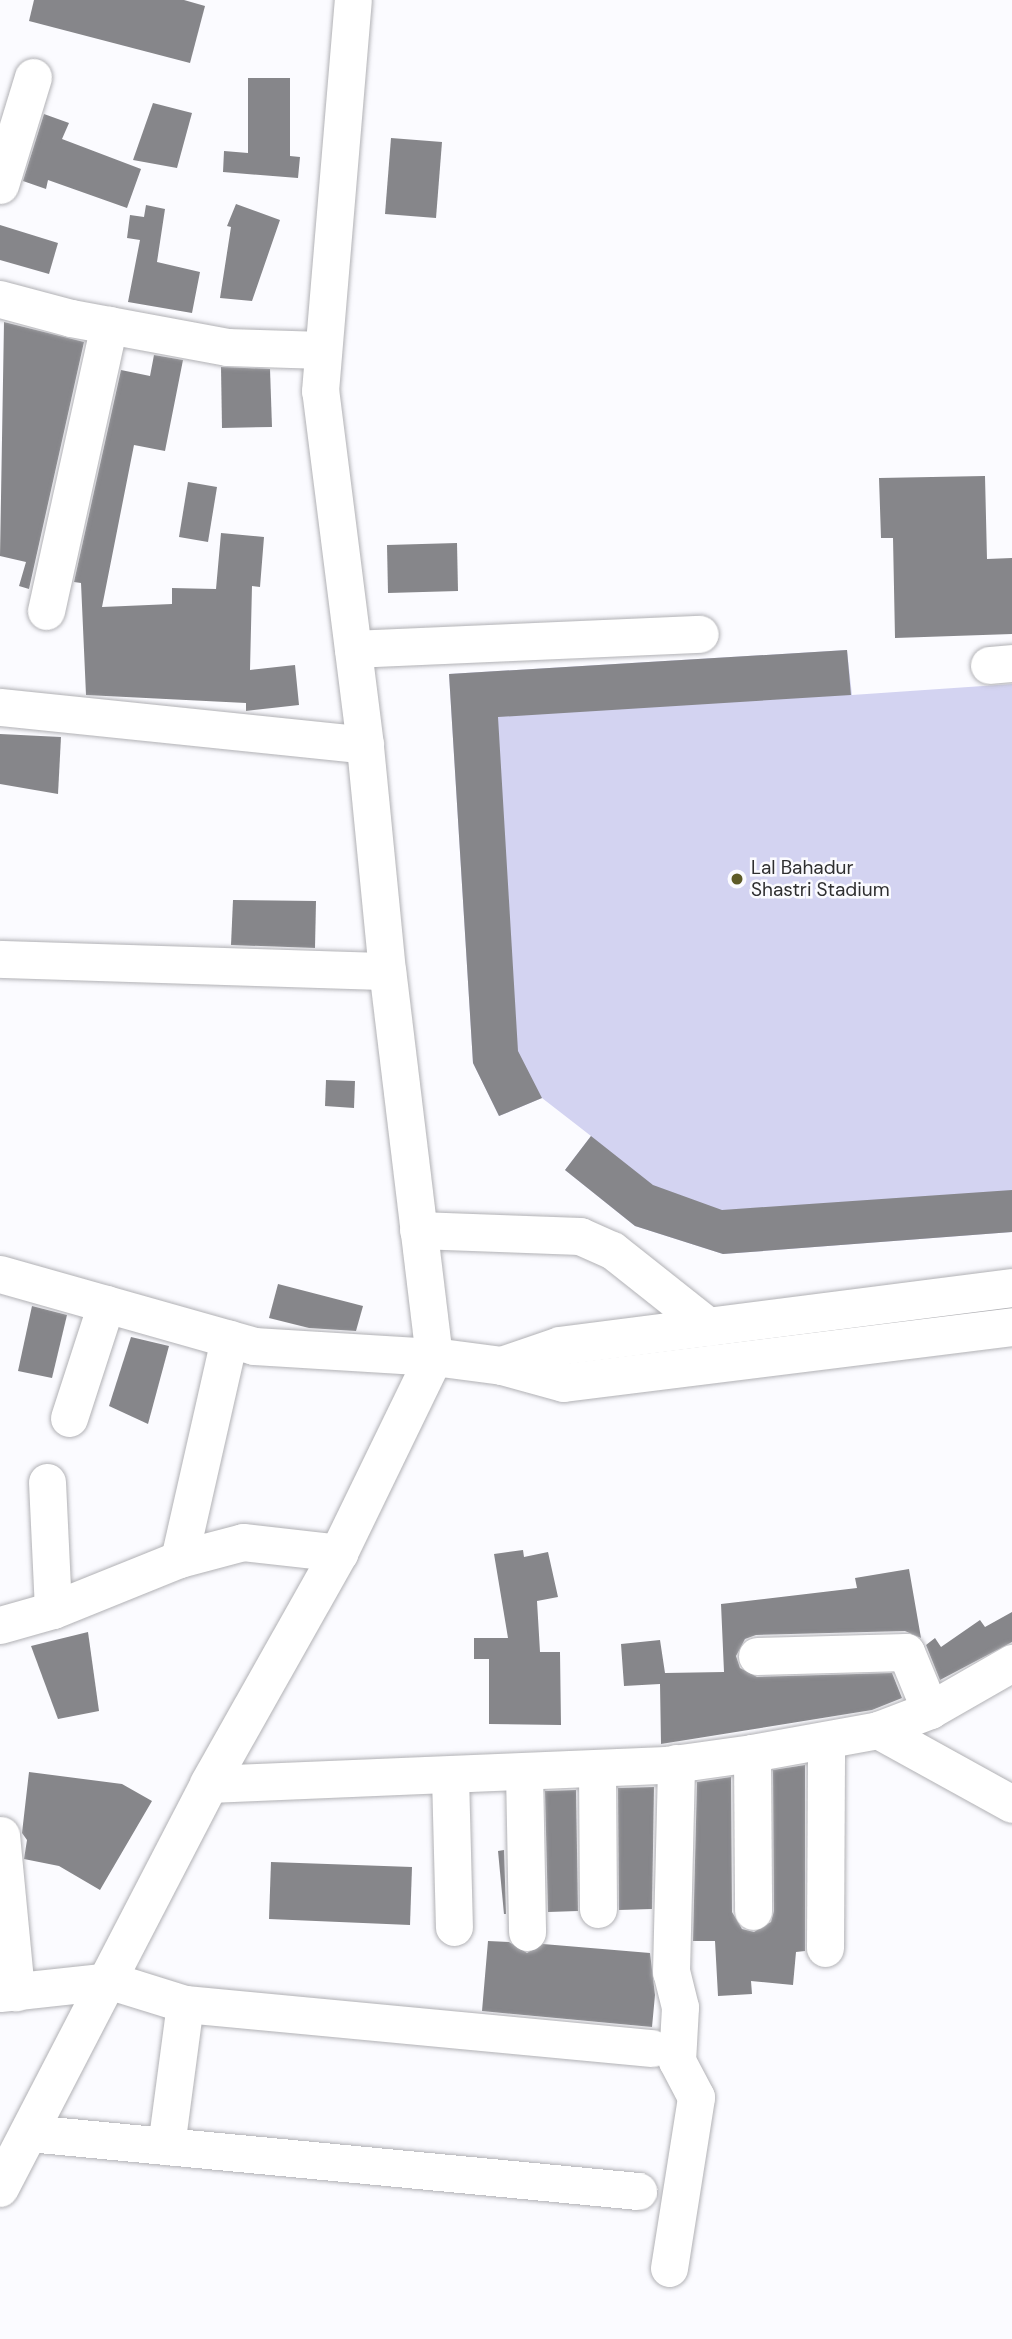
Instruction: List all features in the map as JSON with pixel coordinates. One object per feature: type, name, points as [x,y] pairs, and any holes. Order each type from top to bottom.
[{"type":"main road","points":[[502,1366],[560,1346],[1012,1289]]},
{"type":"main road","points":[[957,1296],[962,1333]]},
{"type":"main road","points":[[0,2188],[111,1981],[209,1784],[339,1553],[434,1357],[502,1366],[564,1383],[1012,1326]]},
{"type":"street","points":[[0,1274],[254,1346],[434,1357],[387,971],[365,744],[320,391],[353,0]]},
{"type":"street","points":[[0,185],[33,77]]},
{"type":"street","points":[[1,303],[228,347],[323,350]]},
{"type":"street","points":[[46,611],[109,325]]},
{"type":"street","points":[[353,649],[700,634]]},
{"type":"street","points":[[0,707],[365,744]]},
{"type":"street","points":[[0,959],[387,971]]},
{"type":"street","points":[[418,1230],[580,1236],[612,1250],[709,1327]]},
{"type":"street","points":[[69,1418],[106,1304]]},
{"type":"street","points":[[179,1559],[229,1339]]},
{"type":"street","points":[[47,1482],[53,1610]]},
{"type":"street","points":[[0,1625],[53,1610],[179,1559],[243,1542],[339,1553]]},
{"type":"street","points":[[757,1656],[906,1652],[930,1710]]},
{"type":"street","points":[[209,1784],[597,1768],[676,1763],[752,1753],[878,1730],[930,1710],[1012,1663]]},
{"type":"street","points":[[878,1730],[1012,1804]]},
{"type":"street","points":[[825,1948],[826,1740]]},
{"type":"street","points":[[752,1753],[753,1911]]},
{"type":"street","points":[[669,2268],[696,2097],[677,2061],[680,2007],[671,1972],[676,1763]]},
{"type":"street","points":[[597,1768],[598,1909]]},
{"type":"street","points":[[524,1772],[527,1933]]},
{"type":"street","points":[[450,1776],[454,1927]]},
{"type":"street","points":[[1,1835],[8,1992],[111,1981],[185,2004],[652,2048]]},
{"type":"street","points":[[166,2146],[185,2004]]},
{"type":"street","points":[[29,2133],[638,2191]]},
{"type":"shaded area","name":"Lal Bahadur Shastri Stadium","points":[[847,650],[852,695],[1012,684],[1012,1232],[723,1254],[635,1226],[565,1170],[591,1136],[542,1098],[499,1116],[473,1063],[449,674]]},
{"type":"building","points":[[34,0],[184,0],[205,6],[190,63],[29,21]]},
{"type":"building","points":[[248,78],[290,78],[290,156],[300,157],[298,178],[223,172],[224,151],[248,153]]},
{"type":"building","points":[[153,103],[192,113],[177,168],[133,160]]},
{"type":"building","points":[[44,114],[69,123],[62,139],[141,169],[127,208],[48,180],[46,189],[23,181]]},
{"type":"building","points":[[391,138],[442,142],[436,218],[385,214]]},
{"type":"building","points":[[236,204],[280,220],[252,301],[220,298],[231,227],[227,226]]},
{"type":"building","points":[[146,205],[165,209],[157,262],[200,272],[192,313],[128,302],[140,240],[127,238],[130,215],[144,217]]},
{"type":"building","points":[[0,225],[58,243],[49,274],[0,260]]},
{"type":"building","points":[[4,322],[84,342],[29,589],[19,586],[26,562],[0,556]]},
{"type":"building","points":[[154,355],[183,360],[165,451],[134,445],[102,607],[172,604],[172,588],[216,589],[221,533],[264,537],[260,587],[252,586],[250,670],[295,665],[299,705],[246,711],[246,703],[86,695],[81,583],[74,582],[121,370],[150,376]]},
{"type":"building","points":[[221,367],[270,369],[272,427],[222,428]]},
{"type":"building","points":[[985,476],[987,559],[1012,558],[1012,634],[895,638],[893,538],[881,538],[879,478]]},
{"type":"building","points":[[188,482],[217,487],[208,542],[179,537]]},
{"type":"building","points":[[457,543],[458,591],[388,593],[387,545]]},
{"type":"building","points":[[847,650],[851,695],[498,717],[518,1051],[542,1098],[499,1116],[473,1063],[449,674]]},
{"type":"building","points":[[0,734],[61,737],[58,794],[0,784]]},
{"type":"building","points":[[233,900],[316,901],[315,948],[231,945]]},
{"type":"building","points":[[326,1080],[355,1081],[354,1108],[325,1106]]},
{"type":"building","points":[[591,1136],[653,1185],[722,1210],[1012,1190],[1012,1232],[723,1254],[635,1226],[565,1170]]},
{"type":"building","points":[[278,1284],[363,1306],[356,1331],[309,1328],[269,1318]]},
{"type":"building","points":[[32,1306],[67,1315],[52,1378],[18,1371]]},
{"type":"building","points":[[131,1337],[169,1346],[148,1424],[109,1406]]},
{"type":"building","points":[[523,1550],[524,1557],[548,1552],[558,1597],[537,1601],[540,1652],[560,1652],[561,1725],[489,1724],[489,1659],[474,1659],[474,1638],[508,1638],[494,1554]]},
{"type":"building","points":[[909,1569],[921,1638],[905,1631],[756,1635],[745,1639],[736,1656],[740,1668],[757,1677],[892,1673],[902,1698],[872,1710],[661,1744],[660,1684],[624,1686],[621,1644],[660,1640],[665,1673],[724,1672],[721,1604],[857,1588],[855,1578]]},
{"type":"building","points":[[1012,1612],[1012,1642],[940,1680],[926,1645],[935,1638],[941,1647],[980,1620],[985,1627]]},
{"type":"building","points":[[88,1632],[99,1711],[58,1719],[31,1646]]},
{"type":"building","points":[[805,1765],[805,1951],[796,1952],[793,1985],[751,1981],[752,1994],[718,1996],[715,1941],[693,1941],[697,1782],[731,1777],[732,1912],[742,1929],[754,1932],[771,1922],[774,1911],[773,1770]]},
{"type":"building","points":[[29,1772],[122,1784],[152,1801],[100,1890],[59,1866],[24,1859],[27,1840],[22,1833]]},
{"type":"building","points":[[654,1787],[652,1909],[619,1910],[618,1788]]},
{"type":"building","points":[[576,1790],[578,1911],[548,1912],[545,1791]]},
{"type":"building","points":[[504,1850],[506,1914],[498,1851]]},
{"type":"building","points":[[271,1862],[412,1867],[410,1925],[269,1919]]},
{"type":"building","points":[[488,1941],[509,1942],[527,1953],[543,1944],[650,1953],[655,1995],[652,2027],[482,2011]]},
{"type":"place","name":"Lal Bahadur Shastri Stadium","points":[[737,879]]}]
